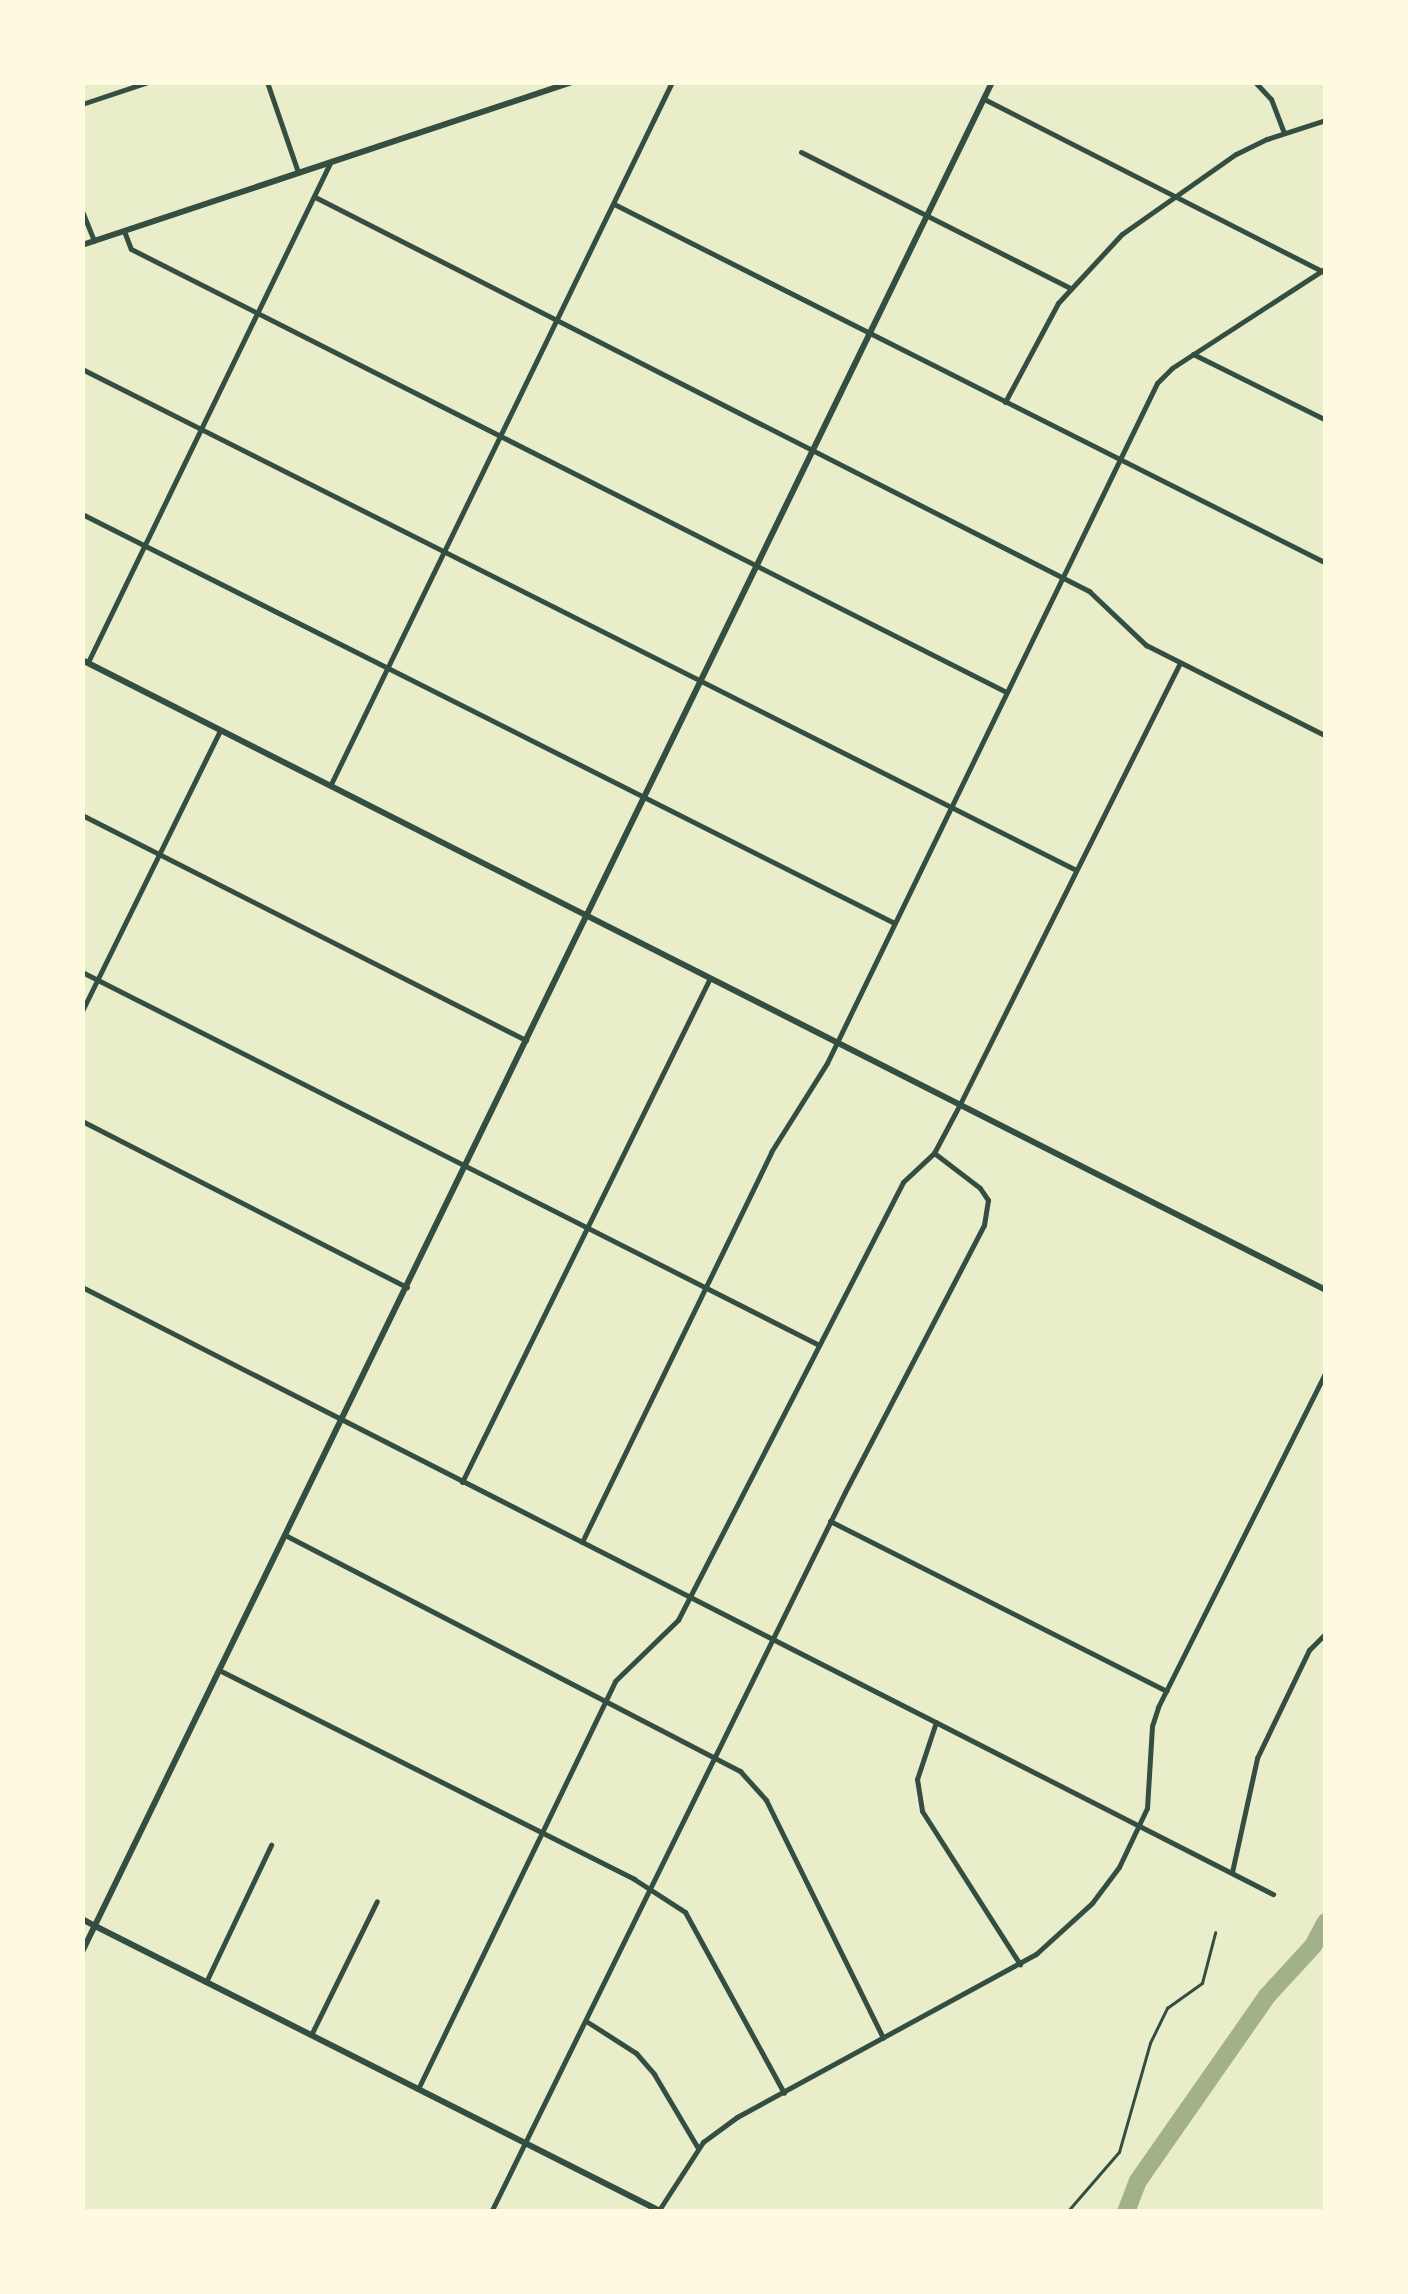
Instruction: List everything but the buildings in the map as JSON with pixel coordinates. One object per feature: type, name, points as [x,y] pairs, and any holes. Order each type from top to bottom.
[{"type":"main road","points":[[82,245],[572,82]]},
{"type":"main road","points":[[82,1952],[992,82]]},
{"type":"main road","points":[[82,673],[85,661],[221,728],[1326,1290]]},
{"type":"main road","points":[[82,1919],[661,2211]]},
{"type":"street","points":[[82,104],[148,82]]},
{"type":"street","points":[[267,82],[298,172]]},
{"type":"street","points":[[332,784],[672,82]]},
{"type":"street","points":[[1254,82],[1271,99],[1284,133]]},
{"type":"street","points":[[984,99],[1324,271]]},
{"type":"street","points":[[1005,402],[1058,302],[1122,234],[1236,154],[1326,120]]},
{"type":"street","points":[[802,152],[1070,288]]},
{"type":"street","points":[[85,661],[332,160]]},
{"type":"street","points":[[315,197],[1061,577],[1089,592],[1146,645],[1326,736]]},
{"type":"street","points":[[614,204],[1326,563]]},
{"type":"street","points":[[82,212],[94,241]]},
{"type":"street","points":[[124,231],[131,249],[1006,692]]},
{"type":"street","points":[[582,1542],[771,1152],[838,1040],[1157,383],[1193,354],[1324,271]]},
{"type":"street","points":[[1193,354],[1326,420]]},
{"type":"street","points":[[82,368],[1074,869]]},
{"type":"street","points":[[82,514],[894,923]]},
{"type":"street","points":[[418,2088],[606,1700],[625,1667],[670,1631],[690,1597],[908,1173],[934,1153],[960,1104],[1180,662]]},
{"type":"street","points":[[82,1011],[221,728]]},
{"type":"street","points":[[82,815],[527,1040]]},
{"type":"street","points":[[82,972],[818,1344]]},
{"type":"street","points":[[462,1482],[711,976]]},
{"type":"street","points":[[82,1121],[408,1288]]},
{"type":"street","points":[[491,2212],[830,1521],[984,1225],[988,1200],[980,1188],[934,1153]]},
{"type":"street","points":[[82,1287],[1274,1894]]},
{"type":"street","points":[[661,2211],[698,2148],[738,2118],[1020,1964],[1063,1933],[1120,1868],[1146,1808],[1152,1726],[1166,1691],[1326,1372]]},
{"type":"street","points":[[830,1521],[1166,1691]]},
{"type":"street","points":[[285,1535],[716,1757],[748,1778],[766,1800],[883,2039]]},
{"type":"street","points":[[1232,1872],[1257,1758],[1309,1650],[1326,1633]]},
{"type":"street","points":[[219,1670],[650,1890],[692,1922],[784,2092]]},
{"type":"street","points":[[936,1722],[917,1779],[922,1810],[1020,1964]]},
{"type":"street","points":[[206,1982],[271,1845]]},
{"type":"street","points":[[311,2035],[377,1901]]},
{"type":"street","points":[[586,2021],[636,2054],[654,2074],[698,2148]]},
{"type":"lane","points":[[1066,2212],[1119,2152],[1150,2042],[1168,2008],[1202,1983],[1215,1932]]},
{"type":"waterway","points":[[1126,2212],[1138,2181],[1267,1996],[1313,1946],[1326,1922]]}]
